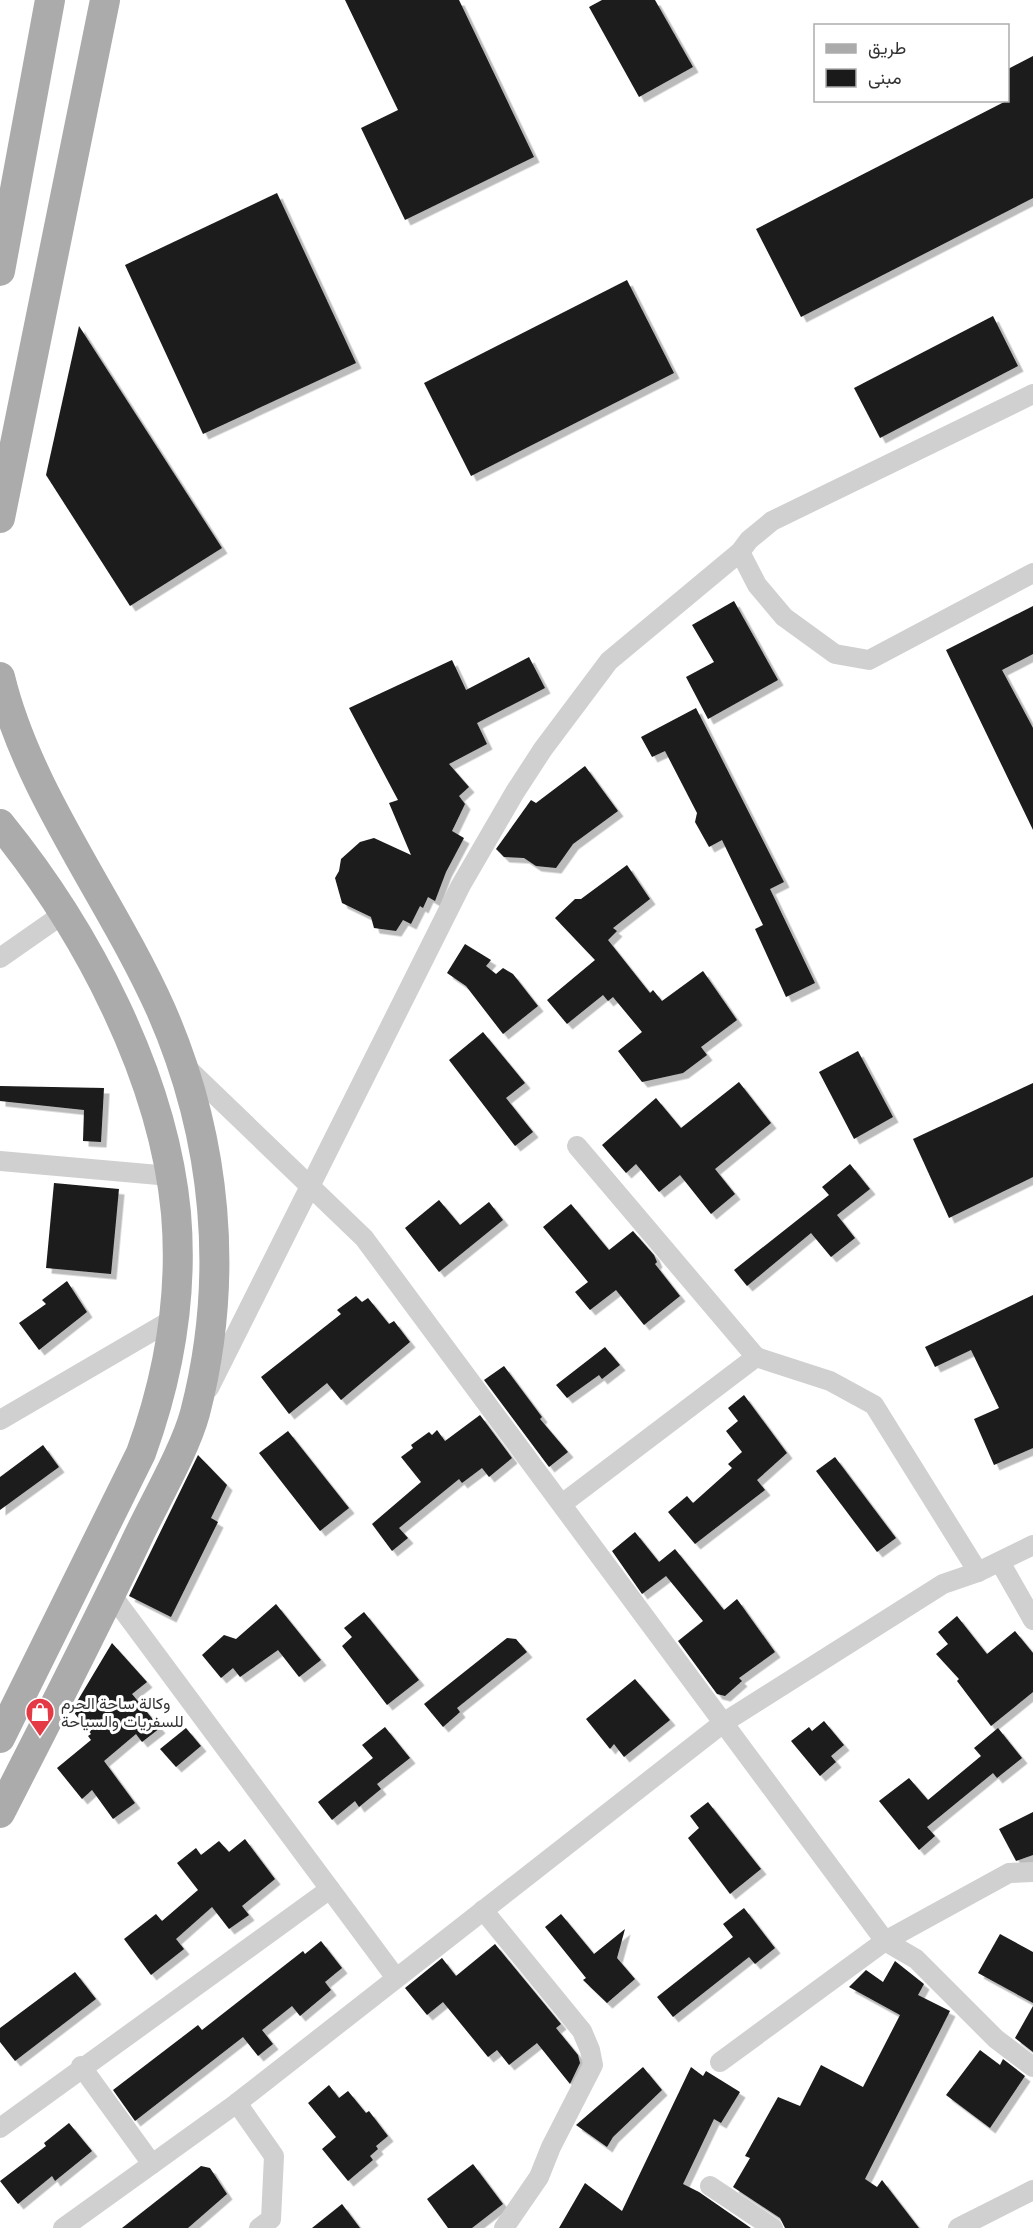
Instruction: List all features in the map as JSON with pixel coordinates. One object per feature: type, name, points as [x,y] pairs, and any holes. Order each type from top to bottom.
[{"type":"main road","points":[[0,271],[50,0]]},
{"type":"main road","points":[[0,518],[105,0]]},
{"type":"main road","points":[[0,677],[19,740],[160,1007],[183,1064],[202,1132],[213,1203],[215,1275],[209,1347],[194,1417],[111,1594],[0,1813]]},
{"type":"main road","points":[[0,824],[63,914],[117,1012],[140,1065],[157,1119],[170,1176],[178,1247],[175,1318],[162,1387],[141,1453],[0,1738]]},
{"type":"street","points":[[194,1417],[461,885],[543,749],[609,661],[740,552],[772,521],[1033,394]]},
{"type":"street","points":[[740,552],[757,585],[784,617],[835,654],[869,660],[1033,573]]},
{"type":"street","points":[[0,958],[63,914]]},
{"type":"street","points":[[183,1064],[310,1189],[364,1238],[885,1941],[916,1959],[996,2039],[1033,2067]]},
{"type":"street","points":[[577,1146],[756,1357],[830,1381],[874,1405],[978,1572]]},
{"type":"street","points":[[0,1161],[170,1176]]},
{"type":"street","points":[[0,1420],[175,1318]]},
{"type":"street","points":[[562,1504],[756,1357]]},
{"type":"street","points":[[63,2228],[237,2103],[723,1723],[943,1584],[978,1572],[1033,1545]]},
{"type":"street","points":[[1000,1562],[1033,1620]]},
{"type":"street","points":[[111,1594],[396,1978]]},
{"type":"street","points":[[720,2062],[885,1941],[1009,1873],[1033,1872]]},
{"type":"street","points":[[0,2128],[81,2066],[330,1889]]},
{"type":"street","points":[[483,1910],[582,2031],[593,2065],[551,2147],[539,2177],[504,2228]]},
{"type":"street","points":[[81,2066],[153,2164]]},
{"type":"street","points":[[237,2103],[274,2156],[271,2219],[259,2228]]},
{"type":"street","points":[[710,2186],[773,2228]]},
{"type":"street","points":[[958,2228],[1033,2190]]},
{"type":"building","points":[[345,0],[459,0],[534,157],[405,220],[361,128],[398,110]]},
{"type":"building","points":[[602,0],[655,0],[693,67],[639,97],[589,7]]},
{"type":"building","points":[[1033,56],[1033,198],[801,317],[756,229],[1004,102],[1009,102],[1009,68]]},
{"type":"building","points":[[277,193],[356,363],[203,434],[125,265]]},
{"type":"building","points":[[627,280],[674,373],[471,476],[424,383]]},
{"type":"building","points":[[993,316],[1018,366],[880,438],[854,388]]},
{"type":"building","points":[[79,326],[222,548],[130,606],[46,475]]},
{"type":"building","points":[[734,601],[778,680],[708,719],[686,677],[714,662],[692,625]]},
{"type":"building","points":[[1033,606],[1033,654],[1002,670],[1033,728],[1033,830],[946,650]]},
{"type":"building","points":[[529,657],[545,688],[477,723],[487,744],[449,764],[469,787],[459,796],[465,804],[452,831],[464,838],[446,872],[435,901],[428,897],[423,908],[420,906],[411,924],[403,920],[396,931],[374,928],[371,917],[342,903],[335,878],[341,859],[360,842],[374,838],[411,855],[389,803],[398,800],[349,708],[452,660],[466,690]]},
{"type":"building","points":[[696,708],[784,882],[770,889],[815,983],[786,997],[755,929],[763,925],[722,840],[709,847],[695,822],[697,813],[665,751],[652,757],[641,737]]},
{"type":"building","points":[[585,766],[618,811],[573,844],[556,868],[536,866],[524,858],[504,857],[496,849],[531,800],[536,803]]},
{"type":"building","points":[[627,865],[650,899],[613,928],[617,931],[608,940],[650,993],[653,990],[662,1001],[703,971],[737,1020],[701,1047],[707,1055],[683,1073],[642,1082],[618,1051],[642,1032],[613,997],[608,1001],[603,995],[567,1024],[547,1000],[595,960],[555,918],[575,899],[581,899]]},
{"type":"building","points":[[465,944],[491,960],[486,966],[496,974],[503,968],[513,974],[538,1006],[503,1034],[466,986],[447,973]]},
{"type":"building","points":[[483,1032],[525,1083],[506,1098],[533,1132],[515,1146],[449,1060]]},
{"type":"building","points":[[858,1051],[893,1117],[854,1139],[819,1072]]},
{"type":"building","points":[[739,1082],[771,1123],[715,1169],[735,1194],[711,1214],[680,1175],[659,1192],[636,1164],[626,1173],[602,1145],[656,1098],[681,1128]]},
{"type":"building","points":[[1033,1083],[1033,1177],[949,1218],[913,1139]]},
{"type":"building","points":[[0,1086],[104,1088],[101,1142],[83,1141],[84,1110],[0,1101]]},
{"type":"building","points":[[850,1164],[870,1189],[837,1215],[855,1238],[831,1257],[811,1233],[747,1286],[734,1270],[829,1195],[822,1187]]},
{"type":"building","points":[[54,1183],[119,1189],[111,1274],[46,1268]]},
{"type":"building","points":[[439,1200],[460,1225],[489,1202],[503,1220],[439,1272],[405,1228]]},
{"type":"building","points":[[571,1204],[609,1250],[633,1231],[654,1255],[657,1262],[655,1264],[680,1296],[644,1325],[616,1290],[590,1310],[575,1292],[588,1282],[543,1227]]},
{"type":"building","points":[[67,1281],[87,1312],[39,1350],[19,1323],[46,1304],[42,1300]]},
{"type":"building","points":[[1033,1295],[1033,1448],[994,1465],[974,1419],[999,1408],[971,1350],[935,1367],[925,1347]]},
{"type":"building","points":[[356,1296],[362,1302],[368,1298],[389,1324],[394,1321],[410,1342],[341,1400],[327,1383],[289,1414],[261,1377],[341,1314],[337,1310]]},
{"type":"building","points":[[605,1347],[620,1365],[602,1379],[599,1375],[567,1398],[556,1385]]},
{"type":"building","points":[[504,1366],[542,1417],[540,1419],[568,1452],[549,1467],[484,1380]]},
{"type":"building","points":[[744,1395],[787,1453],[757,1480],[765,1490],[695,1544],[668,1512],[687,1496],[693,1503],[732,1468],[728,1464],[742,1452],[726,1431],[738,1421],[728,1408]]},
{"type":"building","points":[[480,1415],[512,1458],[489,1477],[482,1468],[462,1483],[459,1479],[399,1528],[408,1538],[392,1551],[372,1524],[421,1482],[401,1457],[413,1448],[411,1445],[429,1432],[432,1435],[437,1430],[445,1441]]},
{"type":"building","points":[[288,1431],[349,1508],[320,1531],[259,1453]]},
{"type":"building","points":[[43,1445],[59,1467],[0,1510],[0,1477]]},
{"type":"building","points":[[198,1455],[227,1485],[211,1518],[218,1522],[171,1617],[129,1596]]},
{"type":"building","points":[[835,1457],[896,1538],[877,1552],[816,1471]]},
{"type":"building","points":[[635,1532],[659,1562],[675,1549],[724,1610],[737,1599],[775,1652],[739,1678],[742,1681],[725,1696],[717,1694],[678,1641],[703,1621],[666,1576],[642,1594],[612,1551]]},
{"type":"building","points":[[276,1604],[321,1660],[299,1677],[278,1650],[240,1677],[233,1668],[221,1678],[202,1655],[224,1635],[236,1639]]},
{"type":"building","points":[[364,1612],[419,1680],[387,1705],[342,1646],[352,1637],[344,1628]]},
{"type":"building","points":[[957,1616],[987,1654],[1015,1631],[1033,1653],[1033,1692],[991,1726],[957,1681],[959,1679],[936,1654],[948,1644],[938,1632]]},
{"type":"building","points":[[507,1638],[516,1639],[527,1652],[457,1708],[460,1712],[443,1727],[424,1704]]},
{"type":"building","points":[[112,1643],[147,1682],[132,1694],[160,1728],[142,1742],[136,1734],[104,1761],[135,1803],[113,1819],[92,1790],[82,1799],[57,1768],[91,1740],[88,1736],[91,1734],[72,1710]]},
{"type":"building","points":[[635,1679],[670,1720],[624,1757],[614,1744],[610,1749],[586,1719]]},
{"type":"building","points":[[824,1721],[844,1745],[831,1756],[836,1762],[820,1776],[791,1741],[809,1727],[812,1731]]},
{"type":"building","points":[[385,1727],[410,1758],[377,1784],[381,1789],[359,1807],[355,1801],[332,1820],[318,1802],[373,1758],[362,1745]]},
{"type":"building","points":[[186,1728],[201,1746],[176,1767],[160,1749]]},
{"type":"building","points":[[998,1728],[1022,1758],[997,1778],[993,1773],[927,1827],[935,1836],[919,1850],[879,1801],[909,1778],[928,1800],[981,1756],[974,1748]]},
{"type":"building","points":[[708,1802],[761,1869],[730,1894],[688,1838],[699,1828],[690,1816]]},
{"type":"building","points":[[1033,1812],[1033,1855],[1016,1861],[999,1829]]},
{"type":"building","points":[[245,1839],[275,1879],[242,1906],[249,1915],[229,1929],[212,1907],[176,1939],[184,1949],[151,1975],[124,1939],[156,1914],[162,1921],[198,1890],[177,1863],[196,1848],[201,1855],[219,1841],[229,1852]]},
{"type":"building","points":[[744,1908],[775,1948],[755,1964],[749,1957],[673,2017],[657,1997],[733,1937],[723,1924]]},
{"type":"building","points":[[561,1914],[594,1954],[625,1929],[617,1958],[635,1979],[607,2003],[583,1980],[586,1978],[545,1927]]},
{"type":"building","points":[[1000,1934],[1033,1952],[1033,2003],[978,1973]]},
{"type":"building","points":[[321,1941],[342,1968],[325,1982],[331,1990],[300,2016],[292,2006],[262,2030],[273,2044],[258,2056],[243,2037],[135,2121],[113,2090],[198,2025],[202,2030],[303,1951],[305,1954]]},
{"type":"building","points":[[495,1944],[561,2024],[556,2028],[578,2055],[580,2063],[570,2084],[537,2043],[509,2065],[497,2050],[488,2057],[443,2002],[427,2015],[405,1988],[442,1958],[456,1976]]},
{"type":"building","points":[[895,1961],[924,1984],[918,1995],[950,2011],[865,2179],[877,2187],[882,2180],[919,2228],[785,2228],[780,2218],[733,2187],[750,2158],[745,2156],[778,2097],[800,2106],[821,2065],[863,2087],[900,2015],[849,1987],[866,1970],[883,1982]]},
{"type":"building","points":[[75,1972],[96,1999],[15,2061],[0,2042],[0,2028]]},
{"type":"building","points":[[1033,2006],[1033,2052],[1015,2038]]},
{"type":"building","points":[[980,2050],[1000,2065],[1003,2059],[1025,2076],[990,2128],[946,2095]]},
{"type":"building","points":[[643,2067],[662,2090],[613,2137],[607,2147],[576,2125]]},
{"type":"building","points":[[691,2067],[703,2076],[706,2071],[740,2092],[721,2123],[714,2119],[683,2184],[699,2192],[751,2228],[559,2228],[585,2183],[622,2211]]},
{"type":"building","points":[[329,2085],[339,2098],[348,2091],[366,2113],[369,2111],[388,2136],[376,2146],[378,2149],[370,2156],[373,2160],[348,2181],[322,2149],[336,2137],[308,2103]]},
{"type":"building","points":[[69,2123],[92,2151],[55,2181],[52,2176],[18,2204],[0,2181],[46,2146],[44,2143]]},
{"type":"building","points":[[473,2164],[503,2204],[472,2228],[448,2228],[427,2199]]},
{"type":"building","points":[[201,2166],[210,2168],[227,2194],[188,2228],[122,2228]]},
{"type":"building","points":[[342,2204],[360,2228],[312,2228]]},
{"type":"place","name":"وكالة ساحة الحرم للسفريات والسياحة","points":[[40,1738]]}]
